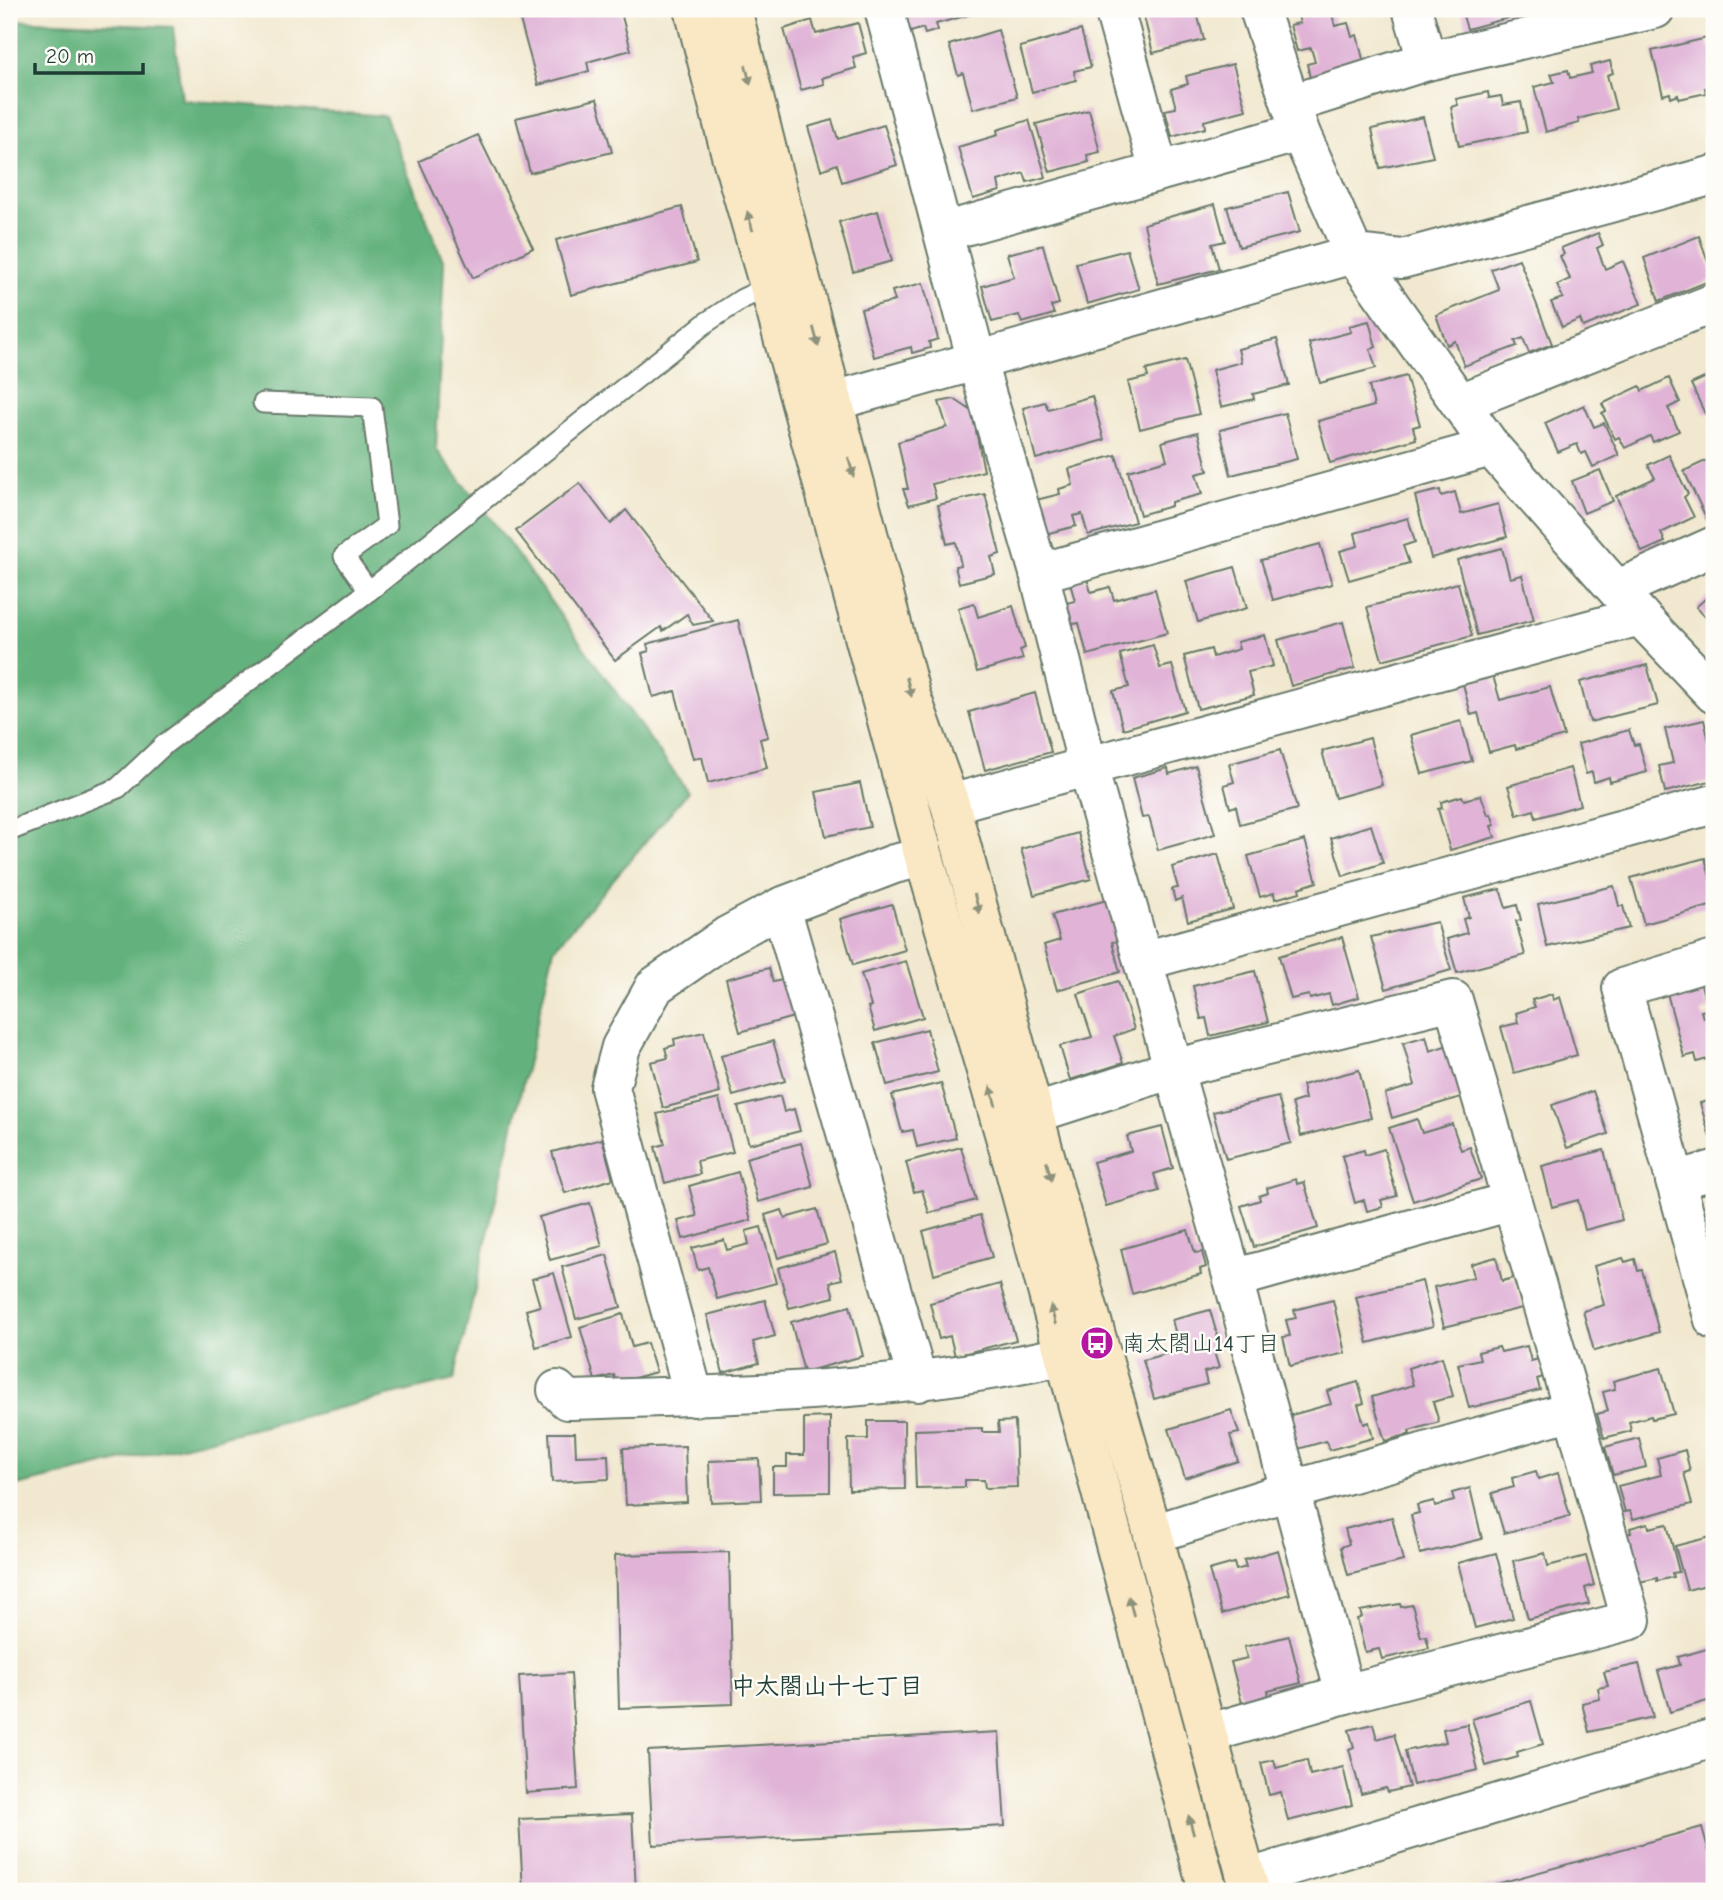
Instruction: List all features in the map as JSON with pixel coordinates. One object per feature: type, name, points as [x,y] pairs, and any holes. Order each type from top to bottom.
[{"type":"street","points":[[694,9],[731,155],[834,401],[911,696],[950,804],[1033,1114],[1153,1534],[1248,1885],[1714,1738]]},
{"type":"street","points":[[732,9],[784,279],[924,856],[1014,1171],[1208,1891]]},
{"type":"street","points":[[884,9],[976,362],[1039,573],[1088,767],[1233,1279],[1345,1694]]},
{"type":"street","points":[[1114,9],[1159,171]]},
{"type":"street","points":[[1259,9],[1296,118],[1353,254],[1491,447],[1629,603],[1714,694]]},
{"type":"street","points":[[1412,9],[1427,61]]},
{"type":"street","points":[[943,232],[1159,171],[1296,118],[1427,61],[1655,9]]},
{"type":"street","points":[[834,401],[1353,254],[1402,259],[1714,175]]},
{"type":"street","points":[[1460,403],[1714,303]]},
{"type":"street","points":[[1039,573],[1491,447]]},
{"type":"street","points":[[950,804],[1088,767],[1629,603],[1714,546]]},
{"type":"street","points":[[1143,961],[1714,804]]},
{"type":"street","points":[[694,1397],[610,1088],[621,1047],[655,986],[727,936],[781,907],[894,864],[924,856]]},
{"type":"street","points":[[781,907],[918,1382]]},
{"type":"street","points":[[1714,960],[1622,988],[1714,1320]]},
{"type":"street","points":[[1033,1114],[1173,1069],[1453,1000],[1573,1410],[1631,1620],[1345,1694],[1206,1734]]},
{"type":"street","points":[[1675,1181],[1714,1170]]},
{"type":"street","points":[[1233,1279],[1512,1201]]},
{"type":"street","points":[[557,1390],[567,1401],[694,1397],[918,1382],[1063,1356]]},
{"type":"street","points":[[1153,1534],[1289,1491],[1573,1410]]},
{"type":"lane","points":[[9,831],[118,788],[165,744],[369,591],[707,323],[742,299],[784,279]]},
{"type":"lane","points":[[263,403],[372,407],[387,525],[344,556],[369,591]]},
{"type":"green space","points":[[9,20],[173,27],[182,100],[385,116],[444,263],[436,449],[497,527],[688,792],[554,949],[454,1380],[9,1488]]},
{"type":"building","points":[[561,9],[620,9],[631,50],[587,62],[589,71],[538,85],[520,20]]},
{"type":"building","points":[[902,9],[987,10],[936,24],[938,30],[925,34],[923,28],[908,33]]},
{"type":"building","points":[[1142,9],[1196,9],[1204,40],[1153,53]]},
{"type":"building","points":[[1296,9],[1331,9],[1335,26],[1348,23],[1352,37],[1357,35],[1364,63],[1310,78],[1307,64],[1315,62],[1311,48],[1297,51],[1290,25],[1300,23]]},
{"type":"building","points":[[1461,9],[1538,9],[1538,10],[1467,29]]},
{"type":"building","points":[[812,20],[816,34],[858,23],[866,53],[853,57],[856,68],[822,78],[824,84],[801,90],[784,29]]},
{"type":"building","points":[[998,30],[1017,97],[973,109],[963,73],[958,75],[949,45]]},
{"type":"building","points":[[1081,30],[1091,67],[1074,71],[1076,80],[1032,92],[1020,47]]},
{"type":"building","points":[[1707,38],[1709,49],[1714,48],[1714,86],[1705,88],[1706,93],[1679,99],[1678,95],[1671,98],[1670,93],[1663,95],[1652,51]]},
{"type":"building","points":[[1610,61],[1613,73],[1607,75],[1616,109],[1578,119],[1579,123],[1546,132],[1534,87],[1554,82],[1551,74],[1568,70],[1570,78],[1592,73],[1590,66]]},
{"type":"building","points":[[1233,64],[1246,110],[1204,121],[1205,128],[1172,137],[1165,110],[1176,108],[1171,89],[1188,84],[1186,76]]},
{"type":"building","points":[[1488,92],[1489,98],[1501,96],[1503,105],[1521,102],[1527,132],[1459,146],[1451,107],[1458,105],[1456,99]]},
{"type":"building","points":[[597,99],[612,152],[530,173],[516,118]]},
{"type":"building","points":[[1089,110],[1100,152],[1087,155],[1089,162],[1050,172],[1036,124]]},
{"type":"building","points":[[1423,117],[1433,157],[1380,168],[1372,129]]},
{"type":"building","points":[[832,120],[838,139],[884,125],[897,165],[842,182],[837,164],[821,170],[808,127]]},
{"type":"building","points":[[1029,120],[1046,177],[1027,182],[1024,173],[998,181],[1000,191],[973,199],[958,147],[998,135],[997,130]]},
{"type":"building","points":[[478,135],[533,248],[473,278],[419,161]]},
{"type":"building","points":[[1288,192],[1300,232],[1239,247],[1227,207]]},
{"type":"building","points":[[1215,204],[1225,241],[1212,244],[1219,269],[1158,284],[1144,224]]},
{"type":"building","points":[[682,207],[697,262],[571,295],[556,240]]},
{"type":"building","points":[[878,211],[892,261],[853,272],[839,222]]},
{"type":"building","points":[[1598,233],[1603,245],[1597,248],[1605,269],[1623,261],[1641,304],[1583,327],[1580,319],[1562,327],[1551,302],[1563,298],[1557,285],[1570,279],[1560,256],[1564,254],[1561,248]]},
{"type":"building","points":[[1699,236],[1714,279],[1659,301],[1644,258]]},
{"type":"building","points":[[1043,245],[1059,304],[1051,306],[1054,314],[1022,323],[1019,315],[992,322],[982,286],[1014,277],[1007,254]]},
{"type":"building","points":[[1127,250],[1139,289],[1087,304],[1076,263]]},
{"type":"building","points":[[1519,259],[1552,344],[1529,353],[1523,338],[1515,341],[1517,346],[1464,366],[1455,341],[1447,345],[1436,315],[1499,290],[1491,269]]},
{"type":"building","points":[[923,283],[938,339],[929,342],[930,348],[912,353],[911,347],[874,357],[861,309],[895,301],[892,291]]},
{"type":"building","points":[[1369,321],[1376,347],[1370,349],[1376,368],[1320,383],[1309,343],[1351,332],[1349,326]]},
{"type":"building","points":[[1277,339],[1289,385],[1253,394],[1254,399],[1221,407],[1212,370],[1241,362],[1238,349]]},
{"type":"building","points":[[1185,360],[1199,414],[1140,429],[1128,382],[1148,377],[1146,370]]},
{"type":"building","points":[[1714,362],[1714,410],[1705,414],[1691,384],[1711,375],[1707,365]]},
{"type":"building","points":[[1406,376],[1420,425],[1413,427],[1416,439],[1330,463],[1318,421],[1374,406],[1369,386]]},
{"type":"building","points":[[1669,378],[1680,402],[1668,408],[1679,431],[1653,442],[1650,436],[1625,448],[1619,437],[1615,439],[1602,413],[1606,411],[1602,404],[1640,386],[1642,391]]},
{"type":"building","points":[[1092,396],[1104,440],[1036,459],[1023,408],[1045,402],[1048,409]]},
{"type":"building","points":[[954,399],[972,411],[984,471],[932,484],[936,498],[909,505],[903,489],[908,489],[898,442],[947,427],[939,402]]},
{"type":"building","points":[[1584,405],[1594,427],[1604,423],[1619,455],[1593,467],[1586,452],[1581,454],[1577,444],[1558,452],[1545,423]]},
{"type":"building","points":[[1285,413],[1297,459],[1231,475],[1220,430]]},
{"type":"building","points":[[1198,432],[1208,471],[1196,474],[1202,494],[1171,502],[1171,506],[1140,515],[1128,471],[1167,460],[1162,442]]},
{"type":"building","points":[[1116,455],[1135,522],[1088,535],[1082,514],[1073,516],[1076,526],[1045,534],[1036,500],[1060,494],[1059,489],[1073,485],[1069,469]]},
{"type":"building","points":[[1669,455],[1688,494],[1684,497],[1694,517],[1661,533],[1665,542],[1642,552],[1616,496],[1655,478],[1648,465]]},
{"type":"building","points":[[1714,457],[1714,522],[1709,524],[1684,471]]},
{"type":"building","points":[[1600,470],[1613,501],[1584,513],[1572,481]]},
{"type":"building","points":[[580,483],[611,524],[626,510],[713,621],[693,625],[687,614],[663,631],[661,627],[615,660],[516,531]]},
{"type":"building","points":[[1440,490],[1441,496],[1455,492],[1461,514],[1498,504],[1507,537],[1431,558],[1415,496]]},
{"type":"building","points":[[985,494],[1000,554],[991,557],[995,574],[959,583],[955,566],[961,565],[956,542],[947,544],[938,505]]},
{"type":"building","points":[[1408,518],[1415,542],[1403,546],[1409,563],[1349,580],[1340,551],[1358,546],[1355,533]]},
{"type":"building","points":[[1320,544],[1332,584],[1273,600],[1261,560]]},
{"type":"building","points":[[1502,548],[1510,578],[1522,575],[1534,620],[1477,635],[1457,560]]},
{"type":"building","points":[[1235,567],[1247,608],[1198,622],[1186,581]]},
{"type":"building","points":[[1087,579],[1091,592],[1110,587],[1114,600],[1155,589],[1167,633],[1087,655],[1079,623],[1068,625],[1062,604],[1075,601],[1070,583]]},
{"type":"building","points":[[1458,583],[1472,636],[1382,660],[1367,607]]},
{"type":"building","points":[[1714,591],[1714,626],[1696,607]]},
{"type":"building","points":[[974,603],[978,617],[1013,606],[1025,648],[1020,650],[1023,659],[977,672],[958,608]]},
{"type":"building","points":[[738,620],[768,737],[760,739],[767,768],[708,783],[702,757],[693,759],[675,691],[653,697],[642,653],[649,651],[647,644]]},
{"type":"building","points":[[1343,622],[1355,668],[1291,686],[1278,640]]},
{"type":"building","points":[[1265,635],[1273,666],[1248,672],[1254,695],[1198,709],[1184,656],[1211,649],[1213,657],[1239,649],[1237,642]]},
{"type":"building","points":[[1153,645],[1160,668],[1172,665],[1185,711],[1123,729],[1113,691],[1129,687],[1120,654]]},
{"type":"building","points":[[1647,665],[1658,705],[1590,722],[1580,682]]},
{"type":"building","points":[[1493,676],[1500,700],[1550,687],[1564,736],[1516,749],[1515,745],[1489,752],[1478,713],[1471,715],[1463,684]]},
{"type":"building","points":[[1035,693],[1051,752],[985,770],[969,712]]},
{"type":"building","points":[[1704,720],[1709,741],[1714,740],[1714,780],[1665,792],[1659,766],[1673,763],[1665,729]]},
{"type":"building","points":[[1461,721],[1472,761],[1422,774],[1411,735]]},
{"type":"building","points":[[1629,730],[1634,745],[1639,744],[1647,772],[1610,782],[1609,777],[1594,782],[1592,772],[1586,774],[1578,744]]},
{"type":"building","points":[[1370,738],[1382,785],[1335,798],[1322,751]]},
{"type":"building","points":[[1280,750],[1297,809],[1240,824],[1236,806],[1230,808],[1224,785],[1234,782],[1229,764]]},
{"type":"building","points":[[1196,766],[1215,834],[1158,850],[1149,817],[1142,818],[1132,778],[1168,768],[1169,774]]},
{"type":"building","points":[[1570,768],[1580,805],[1536,818],[1534,810],[1517,815],[1508,786]]},
{"type":"building","points":[[860,783],[870,827],[826,836],[816,792]]},
{"type":"building","points":[[1481,795],[1488,815],[1491,814],[1495,825],[1491,826],[1495,837],[1450,850],[1438,809],[1442,808],[1441,802],[1462,796],[1464,800]]},
{"type":"building","points":[[1371,825],[1383,863],[1343,876],[1331,838]]},
{"type":"building","points":[[1078,833],[1091,879],[1034,895],[1021,849]]},
{"type":"building","points":[[1305,840],[1317,882],[1299,888],[1300,892],[1275,899],[1274,893],[1260,897],[1248,856]]},
{"type":"building","points":[[1218,854],[1233,909],[1188,921],[1182,898],[1175,901],[1172,889],[1178,888],[1172,867]]},
{"type":"building","points":[[1705,858],[1714,892],[1714,905],[1644,924],[1631,878]]},
{"type":"building","points":[[1614,886],[1629,928],[1547,947],[1538,904]]},
{"type":"building","points":[[1500,889],[1506,908],[1517,905],[1521,920],[1516,921],[1525,955],[1457,973],[1447,939],[1467,933],[1463,919],[1469,917],[1464,898]]},
{"type":"building","points":[[1107,900],[1118,941],[1112,942],[1120,972],[1057,990],[1044,945],[1060,940],[1052,915]]},
{"type":"building","points":[[892,904],[905,950],[853,965],[840,919]]},
{"type":"building","points":[[1437,922],[1451,970],[1386,989],[1371,937]]},
{"type":"building","points":[[1342,937],[1359,997],[1332,1005],[1329,994],[1310,999],[1309,995],[1291,999],[1279,956]]},
{"type":"building","points":[[906,961],[923,1017],[875,1031],[861,974]]},
{"type":"building","points":[[769,968],[773,982],[787,979],[797,1016],[740,1032],[726,979]]},
{"type":"building","points":[[1255,971],[1268,1022],[1210,1036],[1206,1018],[1201,1019],[1193,986]]},
{"type":"building","points":[[1118,981],[1134,1029],[1114,1036],[1123,1063],[1070,1080],[1060,1046],[1092,1037],[1078,994]]},
{"type":"building","points":[[1701,985],[1708,1010],[1701,1011],[1703,1018],[1714,1016],[1714,1057],[1697,1062],[1695,1054],[1684,1057],[1667,993]]},
{"type":"building","points":[[1552,994],[1553,1000],[1560,997],[1577,1055],[1514,1073],[1501,1027],[1518,1023],[1516,1013],[1535,1007],[1532,1000]]},
{"type":"building","points":[[927,1029],[938,1072],[887,1085],[875,1043]]},
{"type":"building","points":[[704,1032],[720,1093],[663,1108],[651,1062],[668,1058],[665,1048],[675,1045],[674,1039]]},
{"type":"building","points":[[1426,1036],[1430,1051],[1448,1045],[1464,1096],[1392,1118],[1385,1094],[1415,1085],[1403,1043]]},
{"type":"building","points":[[773,1041],[785,1081],[733,1096],[721,1056]]},
{"type":"building","points":[[1359,1070],[1371,1118],[1301,1136],[1292,1103],[1305,1099],[1302,1085]]},
{"type":"building","points":[[941,1083],[956,1138],[917,1147],[913,1130],[902,1132],[892,1095]]},
{"type":"building","points":[[1593,1091],[1608,1134],[1567,1148],[1552,1105]]},
{"type":"building","points":[[780,1096],[784,1112],[794,1109],[800,1131],[749,1144],[738,1107]]},
{"type":"building","points":[[1278,1097],[1291,1143],[1226,1159],[1213,1112]]},
{"type":"building","points":[[719,1099],[733,1152],[697,1161],[700,1174],[665,1183],[655,1147],[665,1144],[657,1114]]},
{"type":"building","points":[[1714,1099],[1714,1151],[1700,1103]]},
{"type":"building","points":[[1417,1119],[1422,1133],[1452,1124],[1461,1150],[1470,1147],[1481,1179],[1413,1201],[1389,1128]]},
{"type":"building","points":[[1162,1127],[1173,1168],[1154,1174],[1159,1191],[1106,1206],[1093,1162],[1131,1151],[1127,1136]]},
{"type":"building","points":[[602,1139],[613,1179],[565,1193],[552,1152]]},
{"type":"building","points":[[801,1143],[813,1187],[758,1202],[746,1158]]},
{"type":"building","points":[[961,1147],[976,1200],[929,1213],[922,1190],[914,1192],[906,1162]]},
{"type":"building","points":[[1384,1149],[1397,1196],[1381,1200],[1383,1207],[1367,1211],[1364,1200],[1355,1203],[1342,1156],[1364,1150],[1365,1155]]},
{"type":"building","points":[[1604,1150],[1622,1220],[1585,1230],[1578,1200],[1552,1207],[1542,1166]]},
{"type":"building","points":[[738,1172],[751,1220],[683,1239],[678,1221],[697,1216],[689,1186]]},
{"type":"building","points":[[1296,1179],[1297,1184],[1304,1182],[1318,1228],[1254,1247],[1241,1206],[1260,1200],[1259,1196],[1268,1193],[1267,1188]]},
{"type":"building","points":[[590,1203],[602,1246],[550,1260],[539,1217]]},
{"type":"building","points":[[1714,1208],[1714,1250],[1708,1231],[1713,1230],[1707,1210]]},
{"type":"building","points":[[817,1209],[827,1244],[778,1258],[765,1215],[782,1210],[785,1218]]},
{"type":"building","points":[[980,1215],[992,1257],[934,1274],[923,1231]]},
{"type":"building","points":[[761,1227],[776,1283],[717,1299],[708,1267],[698,1270],[692,1248],[724,1240],[727,1250],[749,1244],[746,1231]]},
{"type":"building","points":[[1188,1230],[1195,1253],[1202,1252],[1206,1267],[1200,1269],[1201,1274],[1132,1294],[1121,1249]]},
{"type":"building","points":[[835,1252],[842,1279],[830,1282],[834,1297],[789,1308],[778,1268]]},
{"type":"building","points":[[607,1255],[621,1307],[576,1319],[562,1267]]},
{"type":"building","points":[[1496,1257],[1502,1281],[1514,1278],[1522,1308],[1444,1327],[1434,1287],[1474,1277],[1471,1264]]},
{"type":"building","points":[[1623,1258],[1625,1262],[1635,1259],[1638,1271],[1642,1270],[1659,1332],[1594,1351],[1583,1311],[1604,1305],[1594,1266]]},
{"type":"building","points":[[554,1273],[572,1337],[536,1347],[526,1310],[540,1306],[532,1279]]},
{"type":"building","points":[[1422,1281],[1433,1326],[1368,1343],[1356,1297]]},
{"type":"building","points":[[1000,1284],[1016,1340],[955,1356],[950,1336],[939,1339],[930,1303]]},
{"type":"building","points":[[765,1300],[775,1336],[753,1342],[759,1363],[723,1373],[707,1315]]},
{"type":"building","points":[[1333,1300],[1345,1353],[1290,1366],[1283,1337],[1290,1336],[1286,1320],[1296,1318],[1294,1310]]},
{"type":"building","points":[[850,1306],[863,1356],[804,1372],[791,1322]]},
{"type":"building","points":[[1210,1310],[1221,1349],[1214,1352],[1219,1368],[1204,1372],[1207,1384],[1154,1399],[1143,1360],[1180,1350],[1172,1320]]},
{"type":"building","points":[[623,1314],[632,1347],[647,1343],[656,1372],[616,1383],[614,1375],[595,1380],[580,1327]]},
{"type":"building","points":[[1527,1346],[1531,1361],[1539,1359],[1543,1377],[1537,1379],[1540,1390],[1469,1408],[1458,1364],[1480,1359],[1478,1352],[1499,1347],[1501,1352]]},
{"type":"building","points":[[1442,1357],[1453,1396],[1433,1402],[1439,1422],[1385,1441],[1372,1397],[1413,1385],[1408,1368]]},
{"type":"building","points":[[1661,1368],[1674,1414],[1629,1422],[1631,1431],[1604,1438],[1597,1414],[1608,1411],[1603,1392],[1615,1389],[1613,1381]]},
{"type":"building","points":[[1358,1382],[1364,1403],[1358,1405],[1364,1424],[1369,1422],[1373,1438],[1329,1450],[1326,1441],[1298,1449],[1288,1416],[1331,1404],[1327,1391]]},
{"type":"building","points":[[1231,1410],[1239,1433],[1230,1435],[1238,1461],[1185,1478],[1169,1429]]},
{"type":"building","points":[[830,1417],[830,1492],[773,1493],[773,1467],[787,1467],[787,1455],[804,1455],[804,1418]]},
{"type":"building","points":[[868,1421],[904,1421],[905,1489],[849,1490],[848,1439],[868,1439]]},
{"type":"building","points":[[1015,1421],[1017,1487],[985,1488],[984,1480],[965,1480],[965,1487],[916,1488],[914,1430],[982,1428],[982,1432],[999,1432],[998,1422]]},
{"type":"building","points":[[549,1433],[575,1433],[576,1456],[608,1455],[609,1479],[552,1482]]},
{"type":"building","points":[[1639,1438],[1646,1467],[1613,1475],[1605,1447]]},
{"type":"building","points":[[685,1446],[687,1502],[626,1505],[623,1448]]},
{"type":"building","points":[[1685,1450],[1690,1471],[1684,1473],[1692,1504],[1633,1519],[1630,1511],[1625,1512],[1618,1486],[1661,1475],[1657,1458]]},
{"type":"building","points":[[759,1459],[761,1500],[711,1502],[709,1461]]},
{"type":"building","points":[[1536,1471],[1538,1479],[1558,1473],[1570,1516],[1504,1533],[1492,1493],[1514,1487],[1512,1478]]},
{"type":"building","points":[[1470,1488],[1482,1539],[1420,1554],[1411,1515],[1419,1513],[1417,1505],[1434,1501],[1435,1506],[1454,1501],[1452,1493]]},
{"type":"building","points":[[1392,1517],[1403,1561],[1348,1575],[1341,1547],[1349,1544],[1345,1529]]},
{"type":"building","points":[[1648,1523],[1649,1528],[1667,1524],[1679,1572],[1672,1573],[1673,1577],[1657,1581],[1657,1578],[1639,1582],[1627,1534],[1631,1533],[1630,1528]]},
{"type":"building","points":[[1714,1536],[1714,1583],[1687,1590],[1675,1546]]},
{"type":"building","points":[[1278,1550],[1290,1594],[1222,1614],[1209,1570],[1234,1563],[1236,1570],[1246,1567],[1244,1560]]},
{"type":"building","points":[[729,1552],[733,1704],[619,1708],[615,1555]]},
{"type":"building","points":[[1496,1553],[1513,1618],[1475,1628],[1458,1563]]},
{"type":"building","points":[[1545,1553],[1548,1566],[1586,1556],[1594,1585],[1585,1588],[1589,1604],[1528,1619],[1513,1561]]},
{"type":"building","points":[[1400,1604],[1401,1607],[1412,1605],[1421,1637],[1426,1636],[1429,1648],[1382,1659],[1379,1649],[1365,1652],[1357,1619],[1362,1617],[1360,1611]]},
{"type":"building","points":[[1289,1636],[1301,1683],[1268,1691],[1269,1696],[1242,1703],[1231,1662],[1247,1658],[1244,1647]]},
{"type":"building","points":[[1714,1647],[1714,1699],[1670,1712],[1658,1671],[1680,1665],[1678,1657]]},
{"type":"building","points":[[1639,1664],[1653,1717],[1589,1732],[1582,1703],[1600,1699],[1598,1688],[1608,1686],[1604,1672]]},
{"type":"building","points":[[571,1673],[578,1789],[526,1793],[519,1676]]},
{"type":"building","points":[[1531,1701],[1543,1744],[1517,1752],[1518,1757],[1486,1766],[1472,1719]]},
{"type":"building","points":[[1373,1724],[1377,1739],[1394,1734],[1409,1787],[1388,1792],[1386,1788],[1361,1794],[1349,1749],[1354,1747],[1349,1730]]},
{"type":"building","points":[[1467,1724],[1478,1770],[1413,1785],[1405,1751],[1446,1742],[1443,1729]]},
{"type":"building","points":[[999,1732],[1005,1826],[653,1845],[648,1751]]},
{"type":"building","points":[[1274,1760],[1276,1768],[1307,1760],[1310,1775],[1343,1767],[1352,1805],[1288,1821],[1281,1792],[1269,1795],[1261,1763]]},
{"type":"building","points":[[632,1814],[636,1891],[523,1891],[519,1819]]},
{"type":"building","points":[[1702,1827],[1714,1870],[1714,1883],[1685,1891],[1471,1891]]},
{"type":"place","name":"南太閤山14丁目","points":[[1097,1343]]},
{"type":"district","name":"中太閤山十七丁目","points":[[827,1686]]}]
